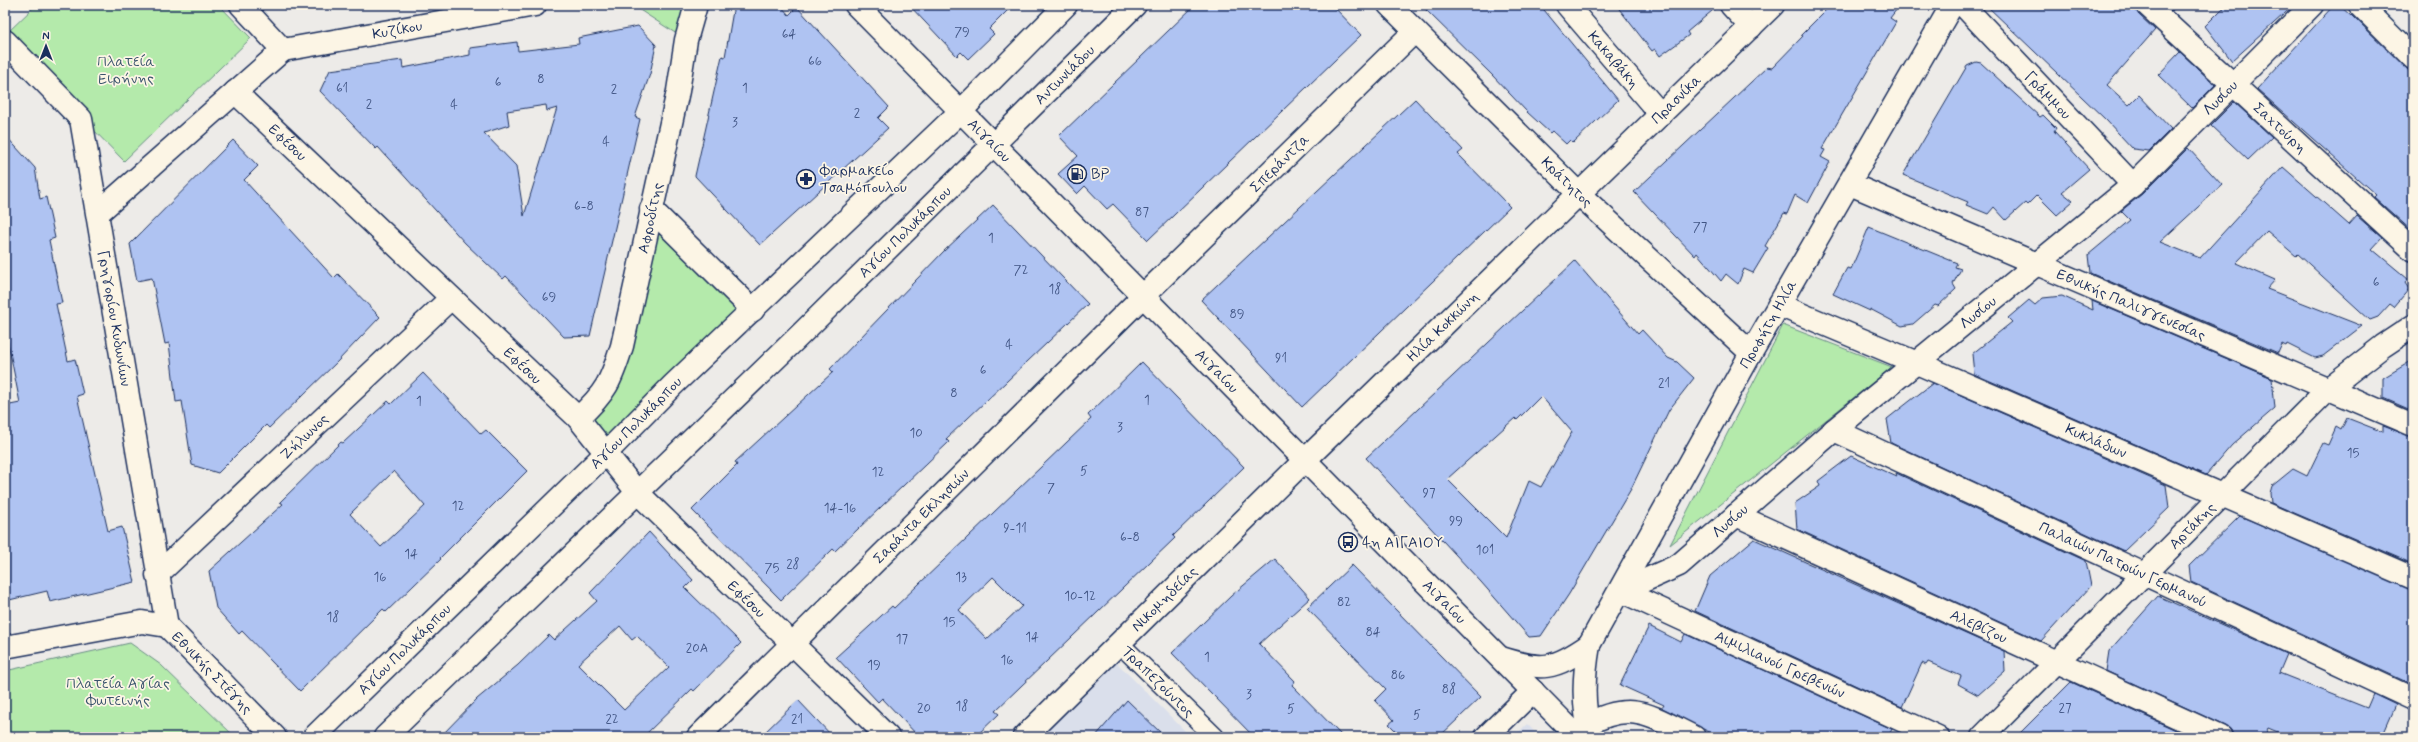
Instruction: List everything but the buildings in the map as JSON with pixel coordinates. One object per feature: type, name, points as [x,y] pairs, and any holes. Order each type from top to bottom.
[{"type":"street","points":[[98,213],[283,50],[241,5]]},
{"type":"street","name":"Κυζίκου","points":[[283,50],[535,5]]},
{"type":"street","points":[[680,5],[684,18],[686,40]]},
{"type":"street","name":"Αφροδίτης","points":[[578,418],[599,400],[613,375],[622,346],[678,91],[686,40],[696,5]]},
{"type":"street","name":"Αιγαίου","points":[[856,5],[1533,691],[1585,733]]},
{"type":"street","points":[[961,111],[1066,5]]},
{"type":"street","name":"Αντωνιάδου","points":[[994,144],[1135,5]]},
{"type":"street","name":"Κράτητος","points":[[1389,5],[1578,193],[1750,353]]},
{"type":"street","name":"Κακαβάκη","points":[[1567,5],[1661,115]]},
{"type":"street","points":[[1731,5],[1750,27]]},
{"type":"street","name":"Πρασνίκα","points":[[1578,193],[1661,115],[1773,5]]},
{"type":"street","name":"Προφήτη Ηλία","points":[[1585,733],[1583,696],[1589,645],[1621,591],[1750,353],[1850,184],[1952,5]]},
{"type":"street","name":"Γράμμου","points":[[1963,5],[2133,185]]},
{"type":"street","name":"Σαχτούρη","points":[[2147,5],[2234,83],[2413,250]]},
{"type":"street","name":"Λυσίου","points":[[1621,591],[1679,565],[1834,430],[2133,185],[2312,5]]},
{"type":"street","points":[[2360,5],[2413,58]]},
{"type":"street","name":"Σπεράντζα","points":[[1143,296],[1415,31]]},
{"type":"street","name":"Γρηγορίου Κυδωνίων","points":[[5,41],[81,118],[98,213],[157,576],[167,626]]},
{"type":"street","name":"Εφέσου","points":[[235,92],[578,418],[637,492],[888,737]]},
{"type":"street","name":"Αγίου Πολυκάρπου","points":[[314,737],[606,453],[673,385],[961,111]]},
{"type":"street","name":"Αγίου Πολυκάρπου","points":[[385,737],[994,144]]},
{"type":"street","name":"Εθνικής Παλιγγενεσίας","points":[[1850,184],[2413,425]]},
{"type":"street","name":"Ηλία Κοκκώνη","points":[[1305,460],[1578,193]]},
{"type":"street","points":[[651,209],[753,310]]},
{"type":"street","name":"Σαράντα Εκλησιών","points":[[698,737],[1143,296]]},
{"type":"street","name":"Ζήλωνος","points":[[157,576],[451,298]]},
{"type":"street","name":"Κυκλάδων","points":[[1779,305],[1917,363],[2413,578]]},
{"type":"street","name":"Αρτάκης","points":[[1982,737],[2329,388],[2383,346],[2413,326]]},
{"type":"street","name":"Παλαιών Πατρών Γερμανού","points":[[1834,430],[2413,699]]},
{"type":"street","name":"Νικομηδείας","points":[[1024,737],[1305,460]]},
{"type":"street","name":"Αλεβίζου","points":[[1736,515],[2221,737]]},
{"type":"street","name":"Αιμιλιανού Γρεβενών","points":[[1621,591],[1938,737]]},
{"type":"street","points":[[5,647],[142,622],[167,626]]},
{"type":"street","name":"Εθνικής Στέγης","points":[[167,626],[275,737]]},
{"type":"street","name":"Τραπεζούντος","points":[[1119,643],[1215,737]]},
{"type":"street","name":"Προφήτη Ηλία","points":[[1500,657],[1528,666],[1547,667],[1568,660],[1589,645]]},
{"type":"street","points":[[1486,737],[1533,691]]},
{"type":"street","points":[[1585,733],[1608,715],[1628,711],[1649,716],[1694,737]]},
{"type":"shaded area","points":[[1117,663],[1191,737],[1041,737]]},
{"type":"shaded area","points":[[1527,724],[1540,737],[1513,737]]},
{"type":"green space","name":"Πλατεία Ειρήνης","points":[[36,5],[219,5],[251,38],[124,161],[5,39],[5,35]]},
{"type":"green space","points":[[632,5],[696,5],[686,40]]},
{"type":"green space","points":[[651,209],[753,310],[606,453],[578,418],[599,400]]},
{"type":"green space","points":[[1783,325],[1892,367],[1670,545]]},
{"type":"green space","name":"Πλατεία Αγίας Φωτεινής","points":[[130,643],[161,665],[235,737],[5,737],[5,671]]},
{"type":"place","name":"BP","points":[[1077,174]]},
{"type":"place","name":"Φαρμακείο Τσαμόπουλου","points":[[806,179]]},
{"type":"place","name":"4η ΑΙΓΑΙΟΥ","points":[[1348,542]]}]
